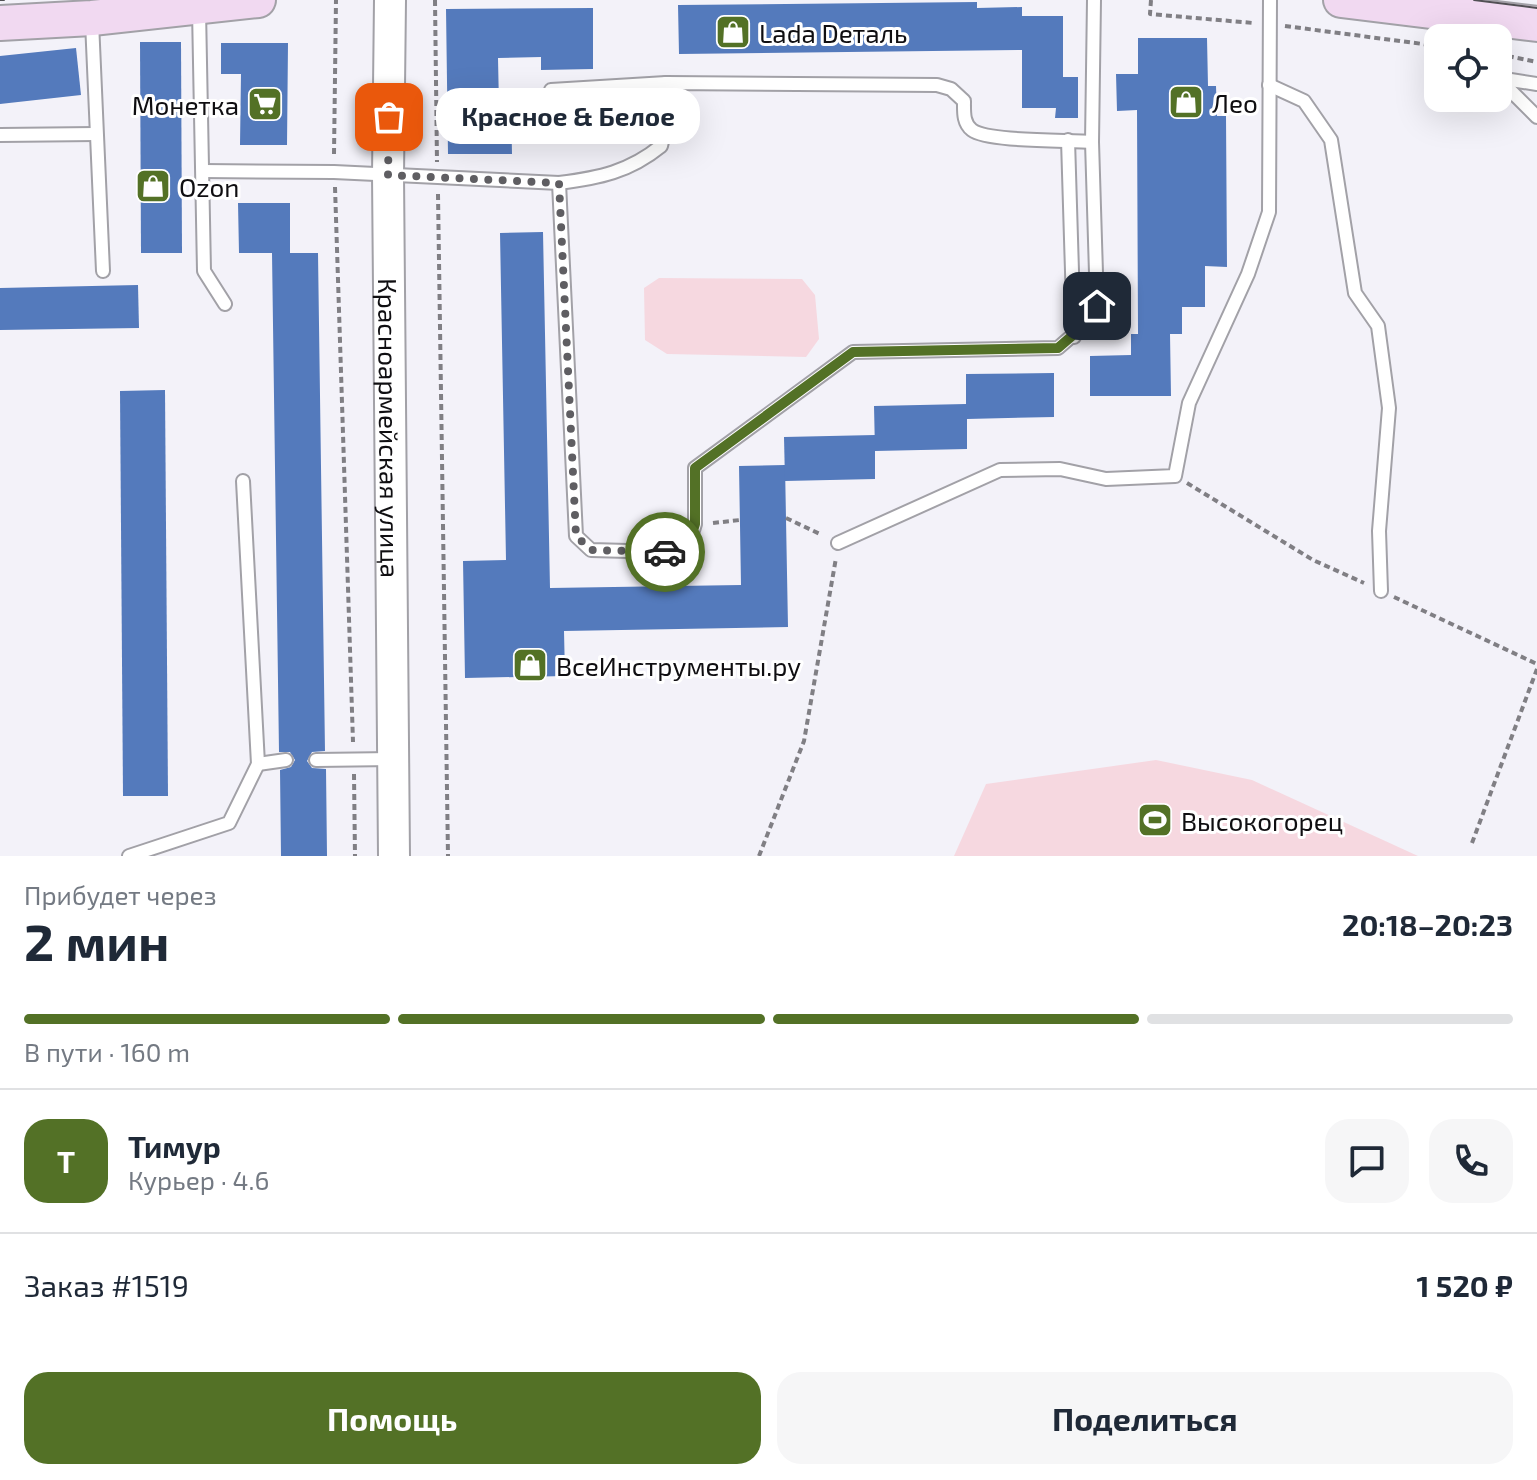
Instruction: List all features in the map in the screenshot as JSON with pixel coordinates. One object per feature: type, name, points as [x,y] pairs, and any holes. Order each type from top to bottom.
[{"type":"main road","points":[[0,23],[92,18],[258,0]]},
{"type":"main road","points":[[1341,0],[1482,24]]},
{"type":"main road","points":[[1512,26],[1537,24]]},
{"type":"street","name":"Красноармейская улица","points":[[390,0],[388,175],[394,856]]},
{"type":"lane","points":[[559,183],[576,536],[591,550],[665,552],[689,543],[695,524],[695,468],[853,352],[1058,348],[1088,322],[1097,306],[1092,142],[1094,0]]},
{"type":"lane","points":[[838,543],[1000,470],[1060,469],[1106,479],[1175,476],[1189,403],[1248,274],[1269,212],[1270,0]]},
{"type":"lane","points":[[199,7],[204,271],[225,304]]},
{"type":"lane","points":[[92,18],[103,271]]},
{"type":"lane","points":[[1512,80],[1537,84]]},
{"type":"lane","points":[[203,171],[334,172],[559,183],[623,172],[661,146],[667,120],[666,83]]},
{"type":"lane","points":[[551,90],[666,83],[937,85],[951,89],[964,101],[964,118],[971,129],[988,137],[1092,142]]},
{"type":"lane","points":[[1269,85],[1304,101],[1331,140],[1355,293],[1378,326],[1389,408],[1379,531],[1381,591]]},
{"type":"lane","points":[[1512,92],[1537,117]]},
{"type":"lane","points":[[0,135],[96,134]]},
{"type":"lane","points":[[1068,140],[1074,337]]},
{"type":"lane","points":[[129,856],[229,823],[258,764],[243,481]]},
{"type":"lane","points":[[316,760],[393,759]]},
{"type":"lane","points":[[258,764],[286,760]]},
{"type":"path","points":[[336,0],[334,172],[355,856]]},
{"type":"path","points":[[435,0],[448,856]]},
{"type":"path","points":[[1151,0],[1150,14],[1270,24],[1424,44]]},
{"type":"path","points":[[1512,57],[1537,62]]},
{"type":"path","points":[[1175,476],[1313,560],[1537,666],[1472,843]]},
{"type":"path","points":[[759,856],[804,741],[838,543],[786,518]]},
{"type":"path","points":[[695,524],[740,520]]},
{"type":"shaded area","points":[[659,278],[802,279],[815,295],[819,339],[806,357],[667,354],[645,340],[644,288]]},
{"type":"shaded area","name":"Высокогорец","points":[[1156,760],[1252,780],[1418,856],[954,856],[986,784]]},
{"type":"building","points":[[977,2],[977,8],[1022,7],[1022,16],[1063,16],[1063,77],[1078,77],[1078,118],[1055,118],[1056,108],[1022,108],[1022,50],[679,54],[678,5]]},
{"type":"building","points":[[593,8],[593,69],[541,70],[541,57],[498,58],[499,106],[511,106],[512,154],[448,154],[446,9]]},
{"type":"building","points":[[1138,38],[1207,38],[1208,86],[1216,86],[1217,116],[1226,116],[1227,267],[1205,266],[1205,307],[1182,307],[1182,334],[1170,334],[1171,396],[1090,396],[1090,356],[1131,355],[1131,334],[1138,334],[1137,110],[1117,111],[1116,74],[1138,74]]},
{"type":"building","points":[[140,42],[181,42],[182,253],[141,253]]},
{"type":"building","points":[[221,43],[288,43],[287,145],[240,145],[241,74],[221,74]]},
{"type":"building","points":[[76,48],[81,95],[0,104],[0,56]]},
{"type":"building","points":[[238,203],[290,203],[290,253],[318,253],[325,751],[312,752],[307,761],[312,768],[326,769],[327,856],[281,856],[280,770],[291,767],[295,760],[290,752],[279,752],[272,253],[239,253]]},
{"type":"building","points":[[543,232],[550,588],[741,585],[739,466],[785,465],[788,627],[564,631],[565,676],[465,678],[463,561],[506,560],[500,233]]},
{"type":"building","points":[[138,285],[139,328],[0,330],[0,288]]},
{"type":"building","points":[[1054,373],[1054,417],[967,419],[967,449],[875,451],[874,406],[966,404],[966,374]]},
{"type":"building","points":[[165,390],[168,796],[123,796],[120,391]]},
{"type":"building","points":[[875,435],[875,479],[785,481],[784,437]]},
{"type":"tram line","points":[[1474,0],[1537,8]]},
{"type":"way so far","points":[[389,117],[388,175],[559,183],[576,536],[591,550],[665,552]]},
{"type":"place","name":"Lada Dеталь","points":[[733,32]]},
{"type":"place","name":"Лео","points":[[1186,102]]},
{"type":"place","name":"Монетка","points":[[265,104]]},
{"type":"place","name":"Красное & Белое","points":[[389,117]]},
{"type":"place","name":"Ozon","points":[[153,186]]},
{"type":"place","name":"ВсеИнструменты.ру","points":[[530,665]]},
{"type":"place","name":"Высокогорец","points":[[1155,820]]},
{"type":"route","points":[[665,552],[689,543],[695,524],[695,468],[853,352],[1058,348],[1088,322],[1097,306]]}]
